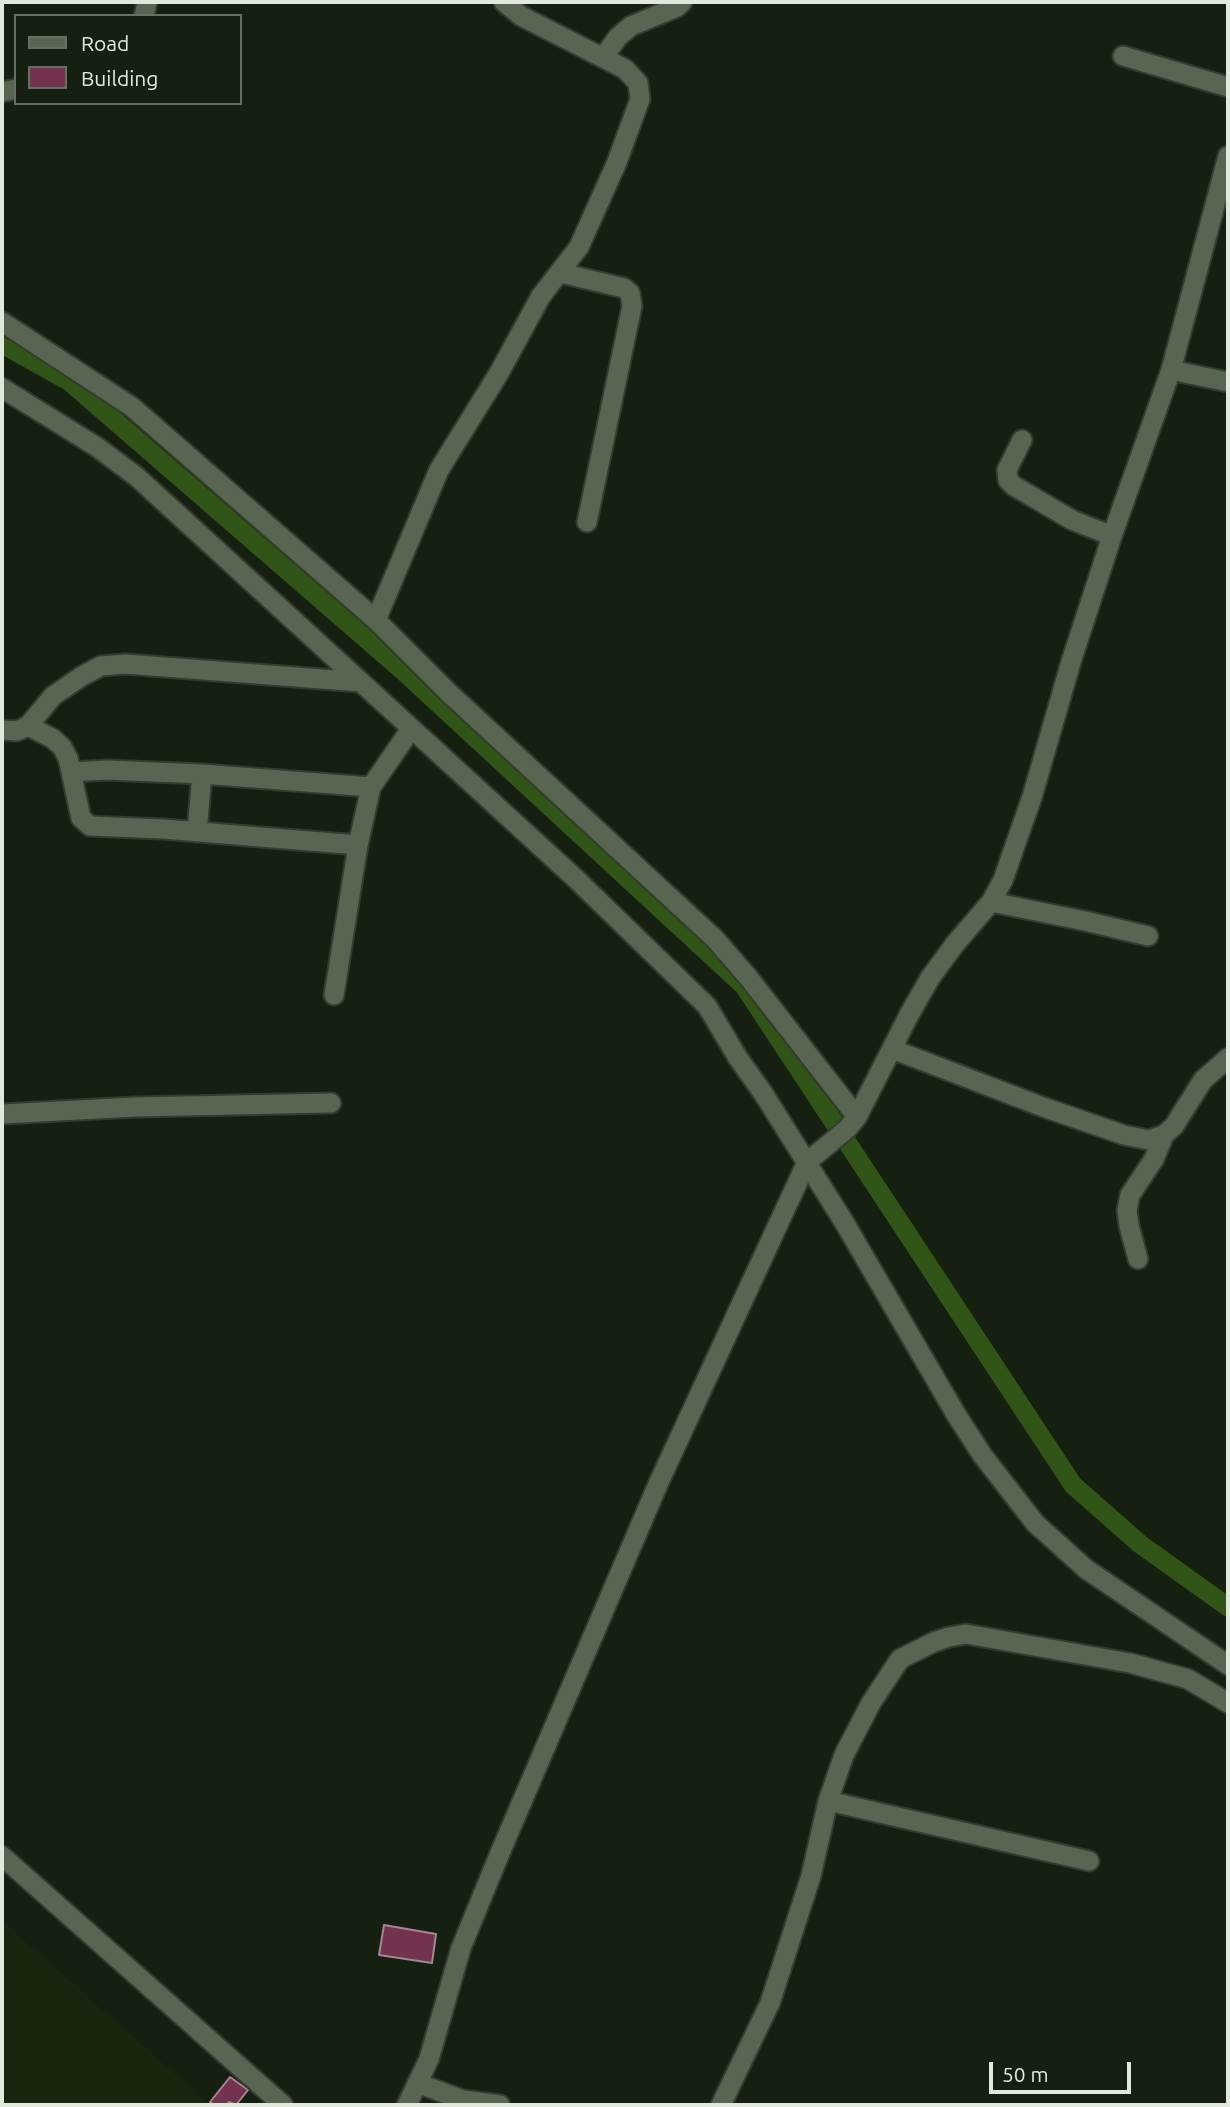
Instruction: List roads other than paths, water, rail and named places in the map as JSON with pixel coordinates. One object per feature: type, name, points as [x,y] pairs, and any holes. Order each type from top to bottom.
[{"type":"street","points":[[376,620],[439,470],[499,373],[541,296],[579,247],[617,162],[640,99],[638,83],[625,69],[521,16],[504,2]]},
{"type":"street","points":[[604,56],[618,37],[631,26],[677,7],[682,2]]},
{"type":"street","points":[[1123,56],[1228,87]]},
{"type":"street","points":[[407,2105],[429,2059],[461,1948],[495,1864],[659,1482],[812,1157],[852,1123],[930,978],[991,902],[1003,880],[1032,797],[1071,662],[1112,536],[1171,370],[1228,156]]},
{"type":"street","points":[[561,273],[624,288],[630,293],[632,306],[587,522]]},
{"type":"street","points":[[2,322],[142,414],[376,620],[450,694],[715,939],[748,977],[852,1123]]},
{"type":"street","points":[[1171,370],[1228,383]]},
{"type":"street","points":[[2,388],[97,447],[137,477],[575,878],[707,1006],[738,1058],[812,1157],[970,1436],[1035,1523],[1086,1569],[1228,1665]]},
{"type":"street","points":[[1022,440],[1007,470],[1008,480],[1072,520],[1112,536]]},
{"type":"street","points":[[2,730],[17,731],[28,726],[53,696],[101,666],[125,664],[361,682]]},
{"type":"street","points":[[28,726],[52,738],[62,747],[68,758],[81,818],[90,826],[358,845]]},
{"type":"street","points":[[334,995],[358,845],[371,787],[411,729]]},
{"type":"street","points":[[71,772],[107,770],[202,774],[371,787]]},
{"type":"street","points":[[197,832],[202,774]]},
{"type":"street","points":[[991,902],[1075,918],[1148,936]]},
{"type":"street","points":[[892,1049],[1043,1107],[1124,1135],[1149,1140],[1164,1135],[1174,1126],[1203,1080],[1228,1058]]},
{"type":"street","points":[[2,1114],[135,1107],[331,1103]]},
{"type":"street","points":[[1138,1259],[1127,1210],[1130,1195],[1154,1158],[1164,1135]]},
{"type":"street","points":[[720,2105],[770,2003],[811,1876],[828,1801],[844,1755],[871,1703],[900,1660],[949,1637],[966,1634],[1130,1663],[1188,1679],[1228,1703]]},
{"type":"street","points":[[828,1801],[1089,1861]]},
{"type":"street","points":[[2,1856],[283,2105]]},
{"type":"street","points":[[418,2083],[463,2100],[500,2105]]},
{"type":"waterway","points":[[2,344],[70,382],[402,670],[744,986],[1073,1485],[1140,1544],[1228,1607]]}]
